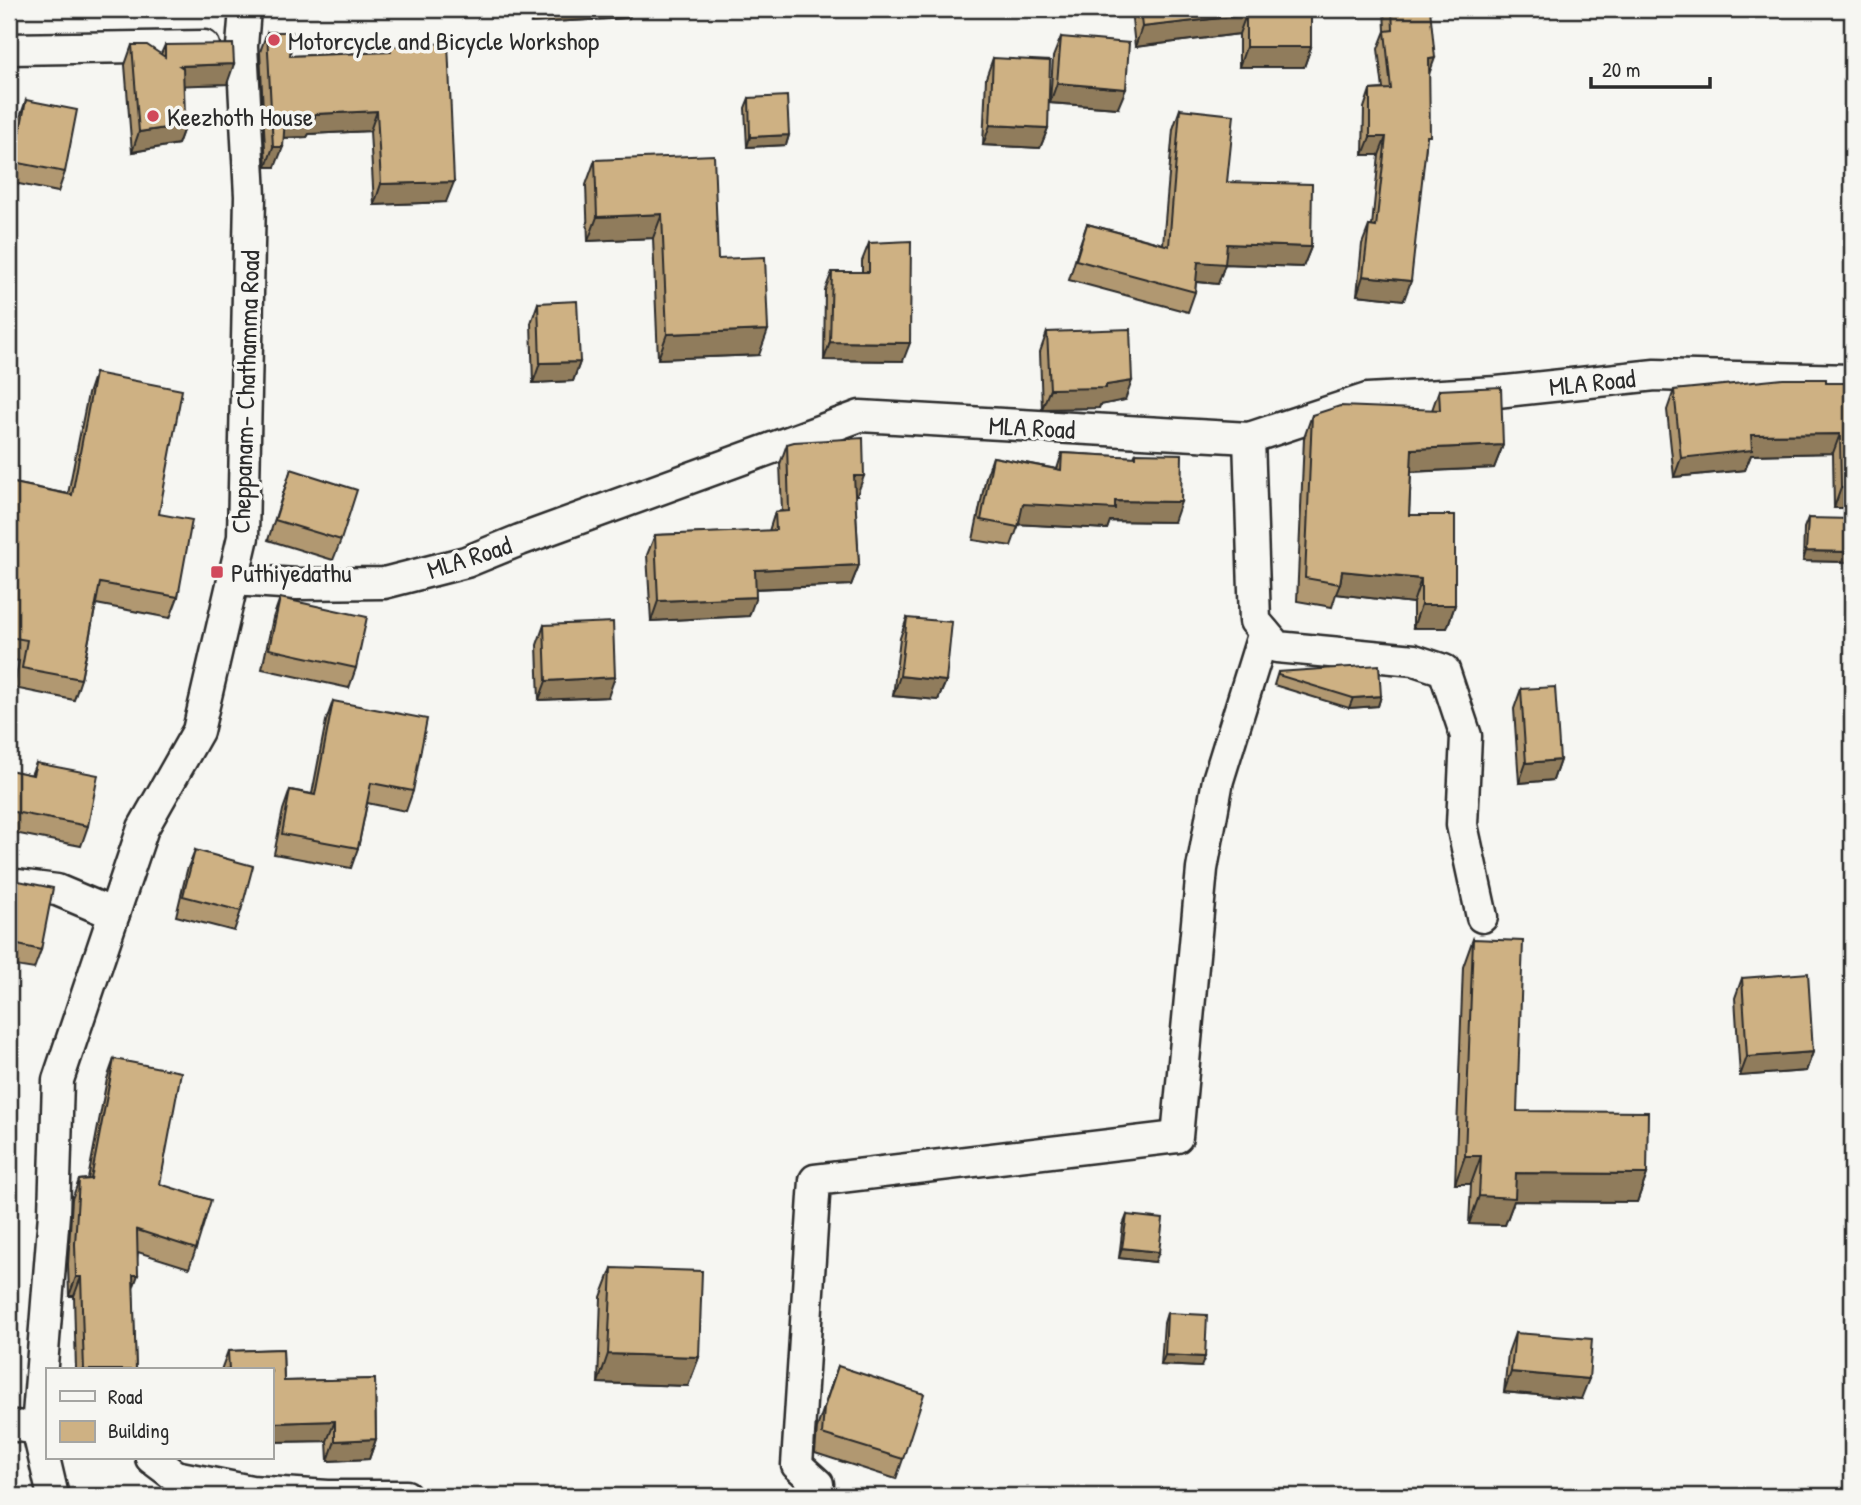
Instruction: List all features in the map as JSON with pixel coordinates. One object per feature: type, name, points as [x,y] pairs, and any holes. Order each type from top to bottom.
[{"type":"street","name":"Cheppanam- Chathamma Road","points":[[52,1496],[31,1428],[54,1214],[58,1080],[143,828],[198,732],[243,537],[250,210],[242,46],[245,9]]},
{"type":"street","points":[[9,49],[242,46]]},
{"type":"street","name":"MLA Road","points":[[233,580],[297,584],[384,583],[466,562],[860,416],[1249,438],[1367,399],[1497,392],[1656,374],[1852,380]]},
{"type":"street","points":[[1249,438],[1255,621],[1277,647],[1414,660],[1444,670],[1466,736],[1462,825],[1482,917]]},
{"type":"street","points":[[818,1484],[797,1465],[815,1180],[1177,1137],[1202,869],[1218,780],[1264,632]]},
{"type":"street","points":[[9,884],[57,890],[114,914]]},
{"type":"street","points":[[155,1460],[176,1476],[251,1491],[328,1496],[405,1496]]},
{"type":"building","points":[[1140,9],[1311,9],[1311,47],[1246,47],[1246,15],[1142,27]]},
{"type":"building","points":[[1392,9],[1430,9],[1435,58],[1429,59],[1430,136],[1427,136],[1411,281],[1363,276],[1369,226],[1376,227],[1386,137],[1370,137],[1370,90],[1391,89],[1385,31],[1393,30]]},
{"type":"building","points":[[267,32],[292,32],[290,56],[391,52],[390,46],[448,43],[454,182],[381,184],[377,111],[285,118],[283,147],[273,147]]},
{"type":"building","points":[[1061,37],[1129,43],[1126,89],[1057,83]]},
{"type":"building","points":[[233,44],[234,64],[180,66],[183,68],[185,125],[139,132],[132,45],[147,45],[165,57],[165,45]]},
{"type":"building","points":[[993,58],[1050,61],[1048,128],[990,125]]},
{"type":"building","points":[[787,96],[789,135],[750,137],[749,98]]},
{"type":"building","points":[[26,100],[77,110],[65,172],[14,162]]},
{"type":"building","points":[[1180,109],[1234,115],[1227,182],[1312,184],[1311,247],[1227,244],[1225,264],[1198,262],[1195,292],[1076,260],[1087,224],[1169,246]]},
{"type":"building","points":[[714,155],[718,259],[765,257],[768,330],[667,334],[662,214],[597,217],[595,160]]},
{"type":"building","points":[[911,241],[910,343],[830,342],[832,272],[869,272],[869,243]]},
{"type":"building","points":[[577,301],[580,362],[540,363],[538,303]]},
{"type":"building","points":[[1130,329],[1132,381],[1106,385],[1106,388],[1050,389],[1047,332]]},
{"type":"building","points":[[95,373],[182,390],[159,514],[192,520],[178,597],[100,583],[81,679],[22,668],[27,640],[9,637],[9,482],[72,495]]},
{"type":"building","points":[[1783,379],[1826,379],[1826,383],[1852,383],[1852,488],[1841,488],[1840,434],[1751,435],[1752,450],[1681,458],[1674,390]]},
{"type":"building","points":[[1501,387],[1503,445],[1412,449],[1409,515],[1455,515],[1455,605],[1421,605],[1421,579],[1342,571],[1340,584],[1305,578],[1312,415],[1340,406],[1440,410],[1439,390]]},
{"type":"building","points":[[863,438],[864,476],[854,476],[859,565],[755,570],[756,597],[658,601],[655,535],[776,530],[775,512],[789,511],[787,444]]},
{"type":"building","points":[[1062,453],[1136,457],[1136,453],[1182,454],[1181,502],[1115,501],[1115,509],[1023,504],[1018,527],[981,520],[993,457],[1061,470]]},
{"type":"building","points":[[291,469],[357,490],[341,540],[275,520]]},
{"type":"building","points":[[1808,518],[1852,519],[1851,552],[1806,551]]},
{"type":"building","points":[[280,598],[367,617],[356,668],[269,649]]},
{"type":"building","points":[[907,618],[952,622],[946,681],[900,676]]},
{"type":"building","points":[[613,622],[615,677],[546,681],[544,625]]},
{"type":"building","points":[[1379,665],[1381,696],[1353,698],[1278,675],[1278,672]]},
{"type":"building","points":[[1555,687],[1560,760],[1526,763],[1521,689]]},
{"type":"building","points":[[333,701],[427,719],[413,791],[371,783],[358,848],[282,834],[290,790],[315,795]]},
{"type":"building","points":[[36,763],[98,775],[88,826],[9,811],[9,770],[33,775]]},
{"type":"building","points":[[195,850],[253,866],[241,911],[183,896]]},
{"type":"building","points":[[9,879],[53,888],[41,950],[9,943]]},
{"type":"building","points":[[1473,939],[1523,941],[1517,1111],[1648,1112],[1647,1174],[1516,1173],[1515,1198],[1479,1196],[1481,1156],[1465,1156]]},
{"type":"building","points":[[1808,973],[1813,1052],[1747,1057],[1742,978]]},
{"type":"building","points":[[114,1059],[181,1072],[160,1184],[211,1200],[196,1249],[137,1230],[138,1275],[133,1275],[136,1368],[84,1368],[81,1277],[76,1277],[75,1244],[79,1180],[91,1179]]},
{"type":"building","points":[[1127,1215],[1163,1219],[1159,1252],[1122,1248]]},
{"type":"building","points":[[612,1268],[702,1271],[699,1357],[608,1354]]},
{"type":"building","points":[[1167,1313],[1207,1315],[1205,1357],[1165,1355]]},
{"type":"building","points":[[1515,1333],[1592,1339],[1589,1379],[1511,1372]]},
{"type":"building","points":[[283,1349],[284,1381],[375,1379],[376,1439],[335,1441],[335,1421],[273,1423],[273,1368],[229,1368],[228,1351]]},
{"type":"building","points":[[838,1366],[924,1394],[903,1459],[822,1434],[824,1408]]},
{"type":"place","name":"Motorcycle and Bicycle Workshop","points":[[274,40]]},
{"type":"place","name":"Keezhoth House","points":[[153,116]]},
{"type":"place","name":"Puthiyedathu","points":[[217,572]]}]
